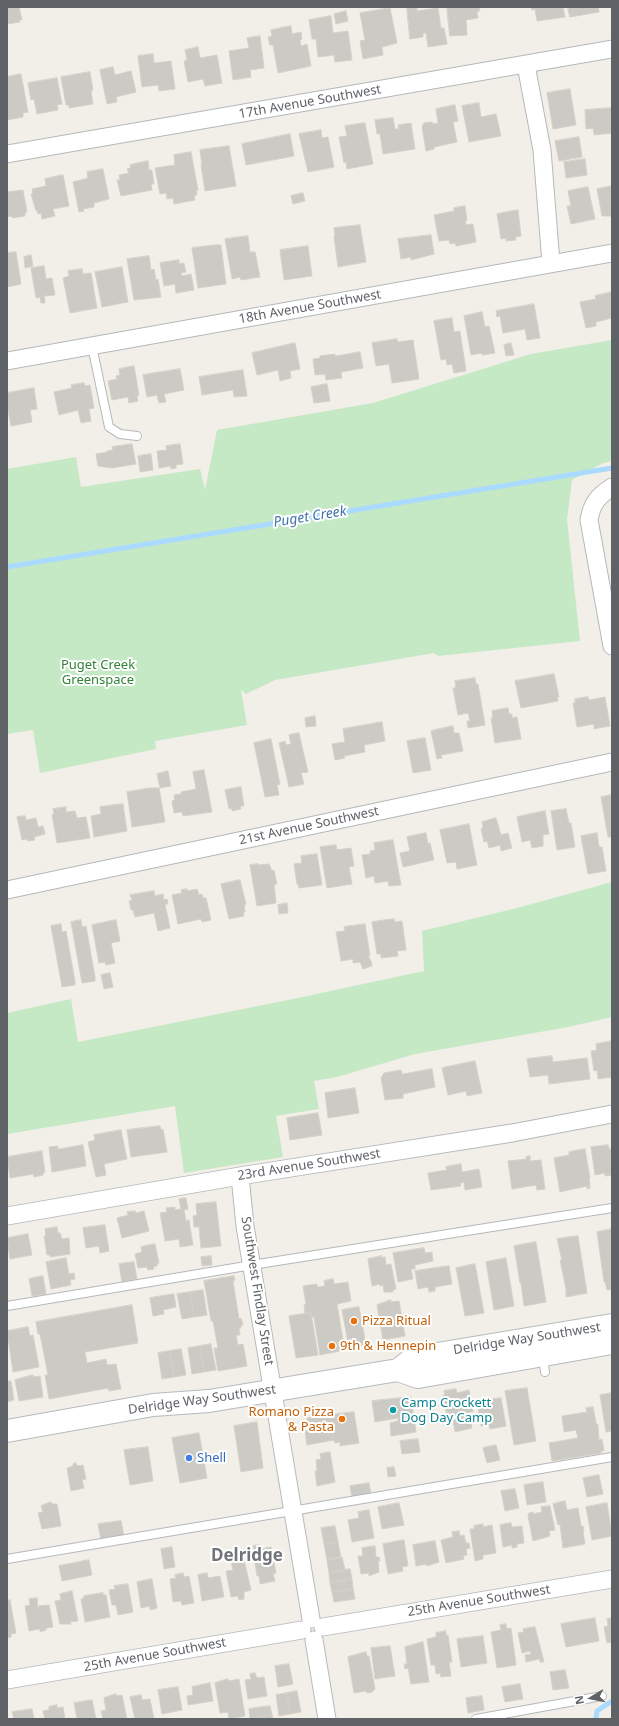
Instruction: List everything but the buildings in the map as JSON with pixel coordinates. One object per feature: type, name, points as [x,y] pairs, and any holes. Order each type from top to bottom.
[{"type":"main road","name":"Delridge Way Southwest","points":[[398,1370],[413,1358],[612,1325]]},
{"type":"main road","name":"Delridge Way Southwest","points":[[7,1431],[153,1405],[209,1400],[398,1370],[418,1377],[543,1364],[612,1343]]},
{"type":"street","name":"17th Avenue Southwest","points":[[7,154],[612,49]]},
{"type":"street","points":[[526,65],[542,150],[551,262]]},
{"type":"street","name":"18th Avenue Southwest","points":[[7,361],[612,252]]},
{"type":"street","points":[[612,487],[601,494],[591,508],[589,520],[612,646]]},
{"type":"street","name":"21st Avenue Southwest","points":[[7,890],[612,762]]},
{"type":"street","name":"23rd Avenue Southwest","points":[[7,1216],[240,1176],[512,1133],[612,1114]]},
{"type":"street","name":"Southwest Findlay Street","points":[[240,1176],[245,1226],[294,1511],[327,1719]]},
{"type":"street","name":"25th Avenue Southwest","points":[[7,1680],[612,1579]]},
{"type":"lane","points":[[92,346],[109,427],[120,434],[137,436]]},
{"type":"lane","points":[[7,1306],[252,1265],[612,1208]]},
{"type":"lane","points":[[7,1559],[22,1552],[294,1511],[612,1458]]},
{"type":"lane","points":[[476,1719],[602,1696]]},
{"type":"green space","name":"Puget Creek Greenspace","points":[[612,340],[612,461],[603,463],[572,480],[567,519],[580,641],[438,656],[434,653],[275,680],[246,694],[241,690],[247,725],[155,741],[156,749],[40,773],[33,730],[7,734],[7,469],[76,457],[81,487],[200,469],[205,490],[217,430],[373,403],[531,354]]},
{"type":"green space","points":[[612,882],[612,1017],[568,1027],[415,1054],[337,1077],[314,1081],[319,1109],[276,1116],[283,1157],[184,1173],[175,1106],[7,1134],[7,1013],[71,999],[78,1042],[424,971],[422,931],[517,908]]},
{"type":"waterway","name":"Puget Creek","points":[[7,567],[612,468]]},
{"type":"waterway","points":[[596,1719],[597,1711],[612,1701]]},
{"type":"place","name":"Pizza Ritual","points":[[354,1321]]},
{"type":"place","name":"9th & Hennepin","points":[[332,1346]]},
{"type":"place","name":"Camp Crockett Dog Day Camp","points":[[393,1410]]},
{"type":"place","name":"Romano Pizza & Pasta","points":[[342,1419]]},
{"type":"place","name":"Shell","points":[[189,1458]]},
{"type":"district","name":"Delridge","points":[[247,1556]]}]
